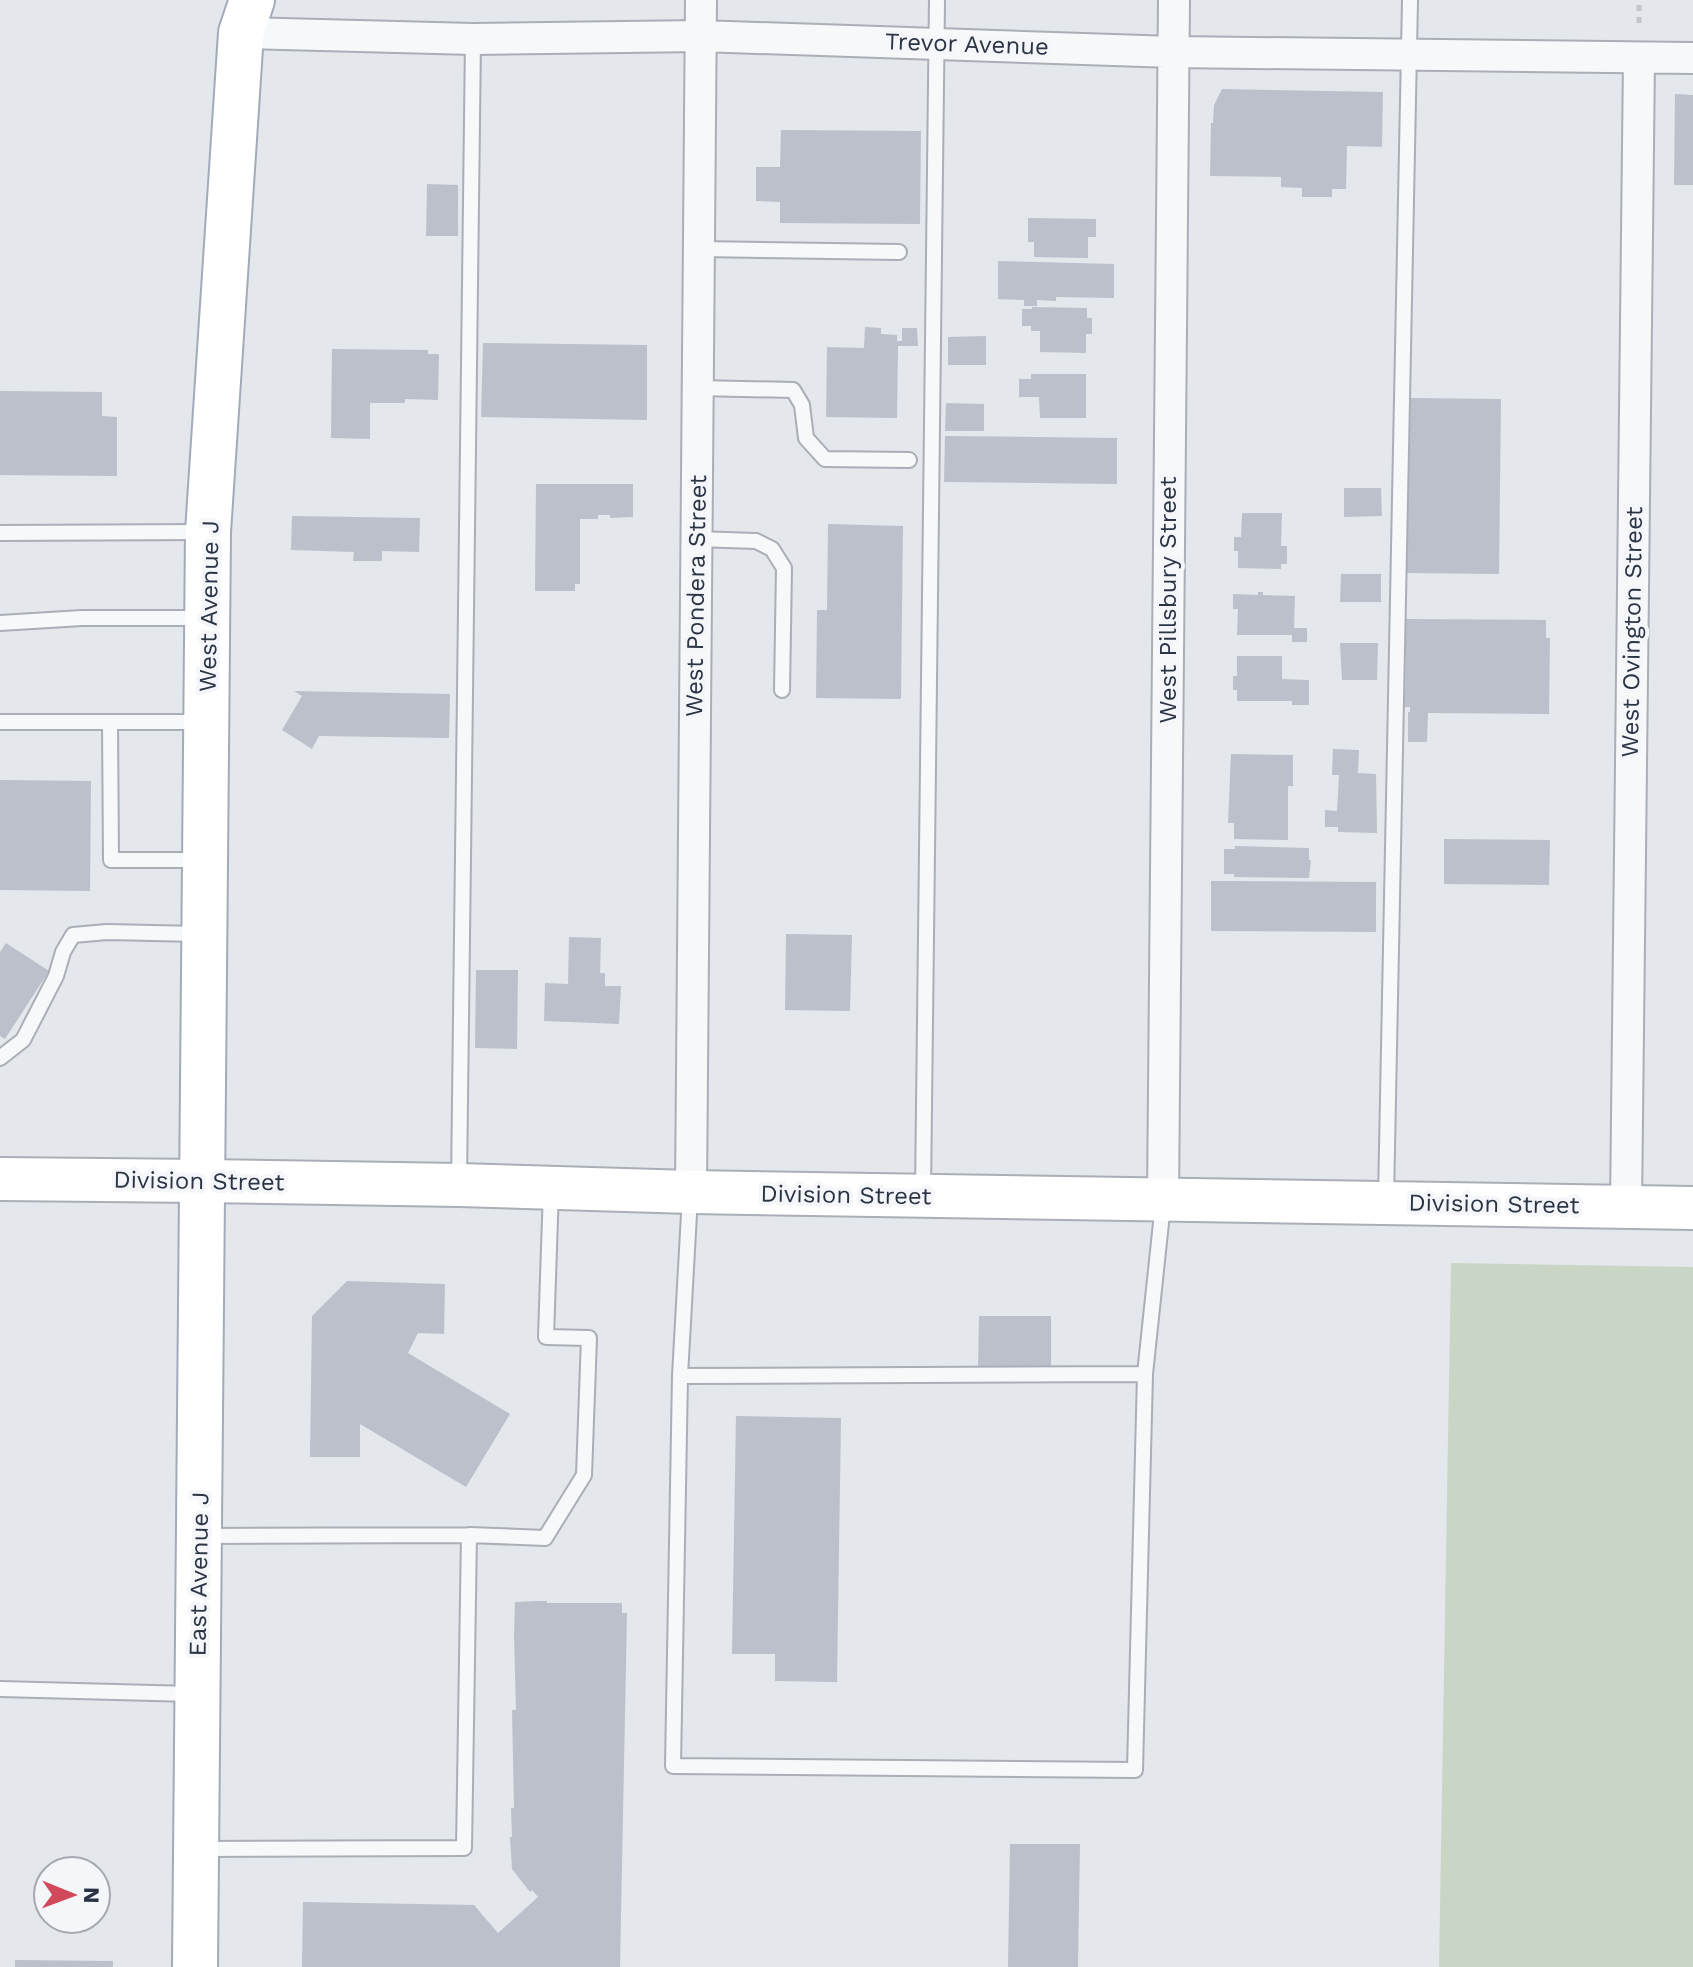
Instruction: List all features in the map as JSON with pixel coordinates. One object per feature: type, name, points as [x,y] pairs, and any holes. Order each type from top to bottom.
[{"type":"main road","name":"West Avenue J","points":[[203,1181],[208,532],[238,11]]},
{"type":"main road","name":"Division Street","points":[[0,1179],[1693,1208]]},
{"type":"main road","name":"East Avenue J","points":[[195,1967],[203,1181]]},
{"type":"street","name":"West Pondera Street","points":[[691,1192],[701,0]]},
{"type":"street","name":"West Pillsbury Street","points":[[1163,1199],[1174,0]]},
{"type":"street","name":"Trevor Avenue","points":[[238,11],[473,39],[701,36],[1173,52],[1693,58]]},
{"type":"street","name":"West Ovington Street","points":[[1626,1207],[1639,58]]},
{"type":"lane","points":[[923,1196],[937,0]]},
{"type":"lane","points":[[1386,1203],[1410,0]]},
{"type":"lane","points":[[459,1185],[473,39]]},
{"type":"lane","points":[[699,249],[899,252]]},
{"type":"lane","points":[[698,388],[793,390],[802,405],[806,438],[825,459],[909,460]]},
{"type":"lane","points":[[0,533],[208,532]]},
{"type":"lane","points":[[696,539],[756,541],[772,549],[784,568],[782,690]]},
{"type":"lane","points":[[0,623],[82,618],[208,618]]},
{"type":"lane","points":[[0,722],[207,722]]},
{"type":"lane","points":[[110,722],[111,860],[206,860]]},
{"type":"lane","points":[[0,1058],[23,1040],[73,935],[107,932],[205,934]]},
{"type":"lane","points":[[200,1536],[469,1535],[545,1538],[584,1475],[589,1338],[546,1337],[551,1189]]},
{"type":"lane","points":[[691,1192],[680,1376],[673,1766],[1135,1770],[1145,1374],[1163,1199]]},
{"type":"lane","points":[[680,1376],[1145,1374]]},
{"type":"lane","points":[[196,1849],[464,1848],[469,1535]]},
{"type":"lane","points":[[0,1689],[198,1694]]},
{"type":"green space","points":[[1451,1263],[1693,1267],[1693,1967],[1439,1967]]},
{"type":"building","points":[[1222,89],[1383,92],[1382,147],[1347,146],[1346,189],[1332,189],[1332,197],[1302,197],[1302,188],[1281,187],[1281,177],[1210,176],[1211,123],[1214,105]]},
{"type":"building","points":[[1675,94],[1693,95],[1693,185],[1674,185]]},
{"type":"building","points":[[781,130],[921,131],[920,224],[780,223],[780,202],[756,201],[756,167],[780,167]]},
{"type":"building","points":[[427,184],[458,185],[458,236],[426,236]]},
{"type":"building","points":[[1028,218],[1096,219],[1096,237],[1088,237],[1088,258],[1034,257],[1034,242],[1028,242]]},
{"type":"building","points":[[998,261],[1114,264],[1114,298],[1056,297],[1056,301],[1037,300],[1037,306],[1024,306],[1024,300],[998,299]]},
{"type":"building","points":[[1087,308],[1087,318],[1092,318],[1092,334],[1086,334],[1086,353],[1040,352],[1040,331],[1031,331],[1031,326],[1022,326],[1022,309]]},
{"type":"building","points":[[865,327],[881,328],[881,334],[897,335],[897,341],[902,341],[902,328],[917,328],[918,346],[898,346],[897,418],[826,417],[827,347],[864,348]]},
{"type":"building","points":[[986,336],[986,365],[948,365],[948,337]]},
{"type":"building","points":[[483,343],[647,345],[647,420],[481,417]]},
{"type":"building","points":[[332,349],[428,350],[428,354],[439,354],[438,400],[405,399],[405,403],[370,403],[370,439],[331,438]]},
{"type":"building","points":[[1031,374],[1086,374],[1086,418],[1040,418],[1039,397],[1019,397],[1019,379],[1031,379]]},
{"type":"building","points":[[0,391],[102,392],[102,416],[117,417],[117,476],[0,475]]},
{"type":"building","points":[[1409,398],[1501,399],[1499,574],[1406,573]]},
{"type":"building","points":[[946,403],[984,404],[984,431],[945,431]]},
{"type":"building","points":[[945,436],[1117,438],[1117,484],[944,482]]},
{"type":"building","points":[[536,484],[633,484],[633,517],[598,515],[598,519],[580,519],[580,584],[575,584],[575,591],[535,591]]},
{"type":"building","points":[[1344,488],[1381,488],[1382,516],[1344,517]]},
{"type":"building","points":[[1242,513],[1282,513],[1281,546],[1287,546],[1287,564],[1281,564],[1281,569],[1238,568],[1234,537],[1241,537]]},
{"type":"building","points":[[292,516],[420,518],[419,552],[382,551],[382,561],[353,561],[354,552],[291,550]]},
{"type":"building","points":[[828,524],[903,526],[901,699],[816,698],[817,610],[827,610]]},
{"type":"building","points":[[1341,574],[1381,574],[1381,602],[1340,602]]},
{"type":"building","points":[[1258,592],[1263,592],[1263,595],[1295,596],[1294,628],[1307,628],[1307,642],[1292,642],[1292,635],[1237,635],[1238,609],[1233,609],[1233,594],[1258,595]]},
{"type":"building","points":[[1406,619],[1546,620],[1546,638],[1550,638],[1549,714],[1428,713],[1427,742],[1408,742],[1410,707],[1405,707]]},
{"type":"building","points":[[1340,643],[1378,643],[1377,680],[1342,680]]},
{"type":"building","points":[[1237,656],[1282,656],[1282,679],[1309,680],[1309,705],[1292,705],[1292,701],[1237,701],[1233,676],[1237,676]]},
{"type":"building","points":[[294,691],[450,694],[449,738],[319,736],[312,749],[282,730],[302,696]]},
{"type":"building","points":[[1333,749],[1359,750],[1358,773],[1376,774],[1377,833],[1338,832],[1338,827],[1325,827],[1325,810],[1337,811],[1339,775],[1332,775]]},
{"type":"building","points":[[1231,754],[1293,755],[1293,786],[1288,786],[1288,840],[1234,839],[1234,823],[1228,823]]},
{"type":"building","points":[[0,780],[91,781],[90,891],[0,890]]},
{"type":"building","points":[[1444,839],[1550,840],[1549,885],[1444,884]]},
{"type":"building","points":[[1235,846],[1309,848],[1309,878],[1234,877],[1234,874],[1224,874],[1224,849],[1235,849]]},
{"type":"building","points":[[1211,881],[1376,882],[1376,932],[1211,931]]},
{"type":"building","points":[[786,934],[852,935],[850,1011],[785,1010]]},
{"type":"building","points":[[569,937],[601,938],[600,973],[605,973],[605,986],[621,986],[619,1024],[544,1021],[545,983],[568,984]]},
{"type":"building","points":[[6,943],[49,971],[5,1039],[0,1036],[0,952]]},
{"type":"building","points":[[476,970],[518,970],[517,1049],[475,1048]]},
{"type":"building","points":[[347,1281],[445,1284],[444,1334],[418,1333],[408,1353],[510,1414],[466,1487],[360,1424],[360,1457],[310,1457],[312,1316]]},
{"type":"building","points":[[979,1316],[1051,1316],[1051,1370],[978,1369]]},
{"type":"building","points":[[736,1416],[841,1418],[837,1682],[775,1681],[775,1654],[732,1654]]},
{"type":"building","points":[[515,1602],[622,1603],[622,1613],[627,1613],[620,1967],[302,1967],[303,1902],[474,1905],[498,1933],[538,1897],[532,1890],[530,1892],[512,1869]]},
{"type":"building","points":[[1010,1844],[1080,1844],[1078,1967],[1008,1967]]},
{"type":"building","points":[[15,1960],[113,1961],[113,1967],[15,1967]]}]
